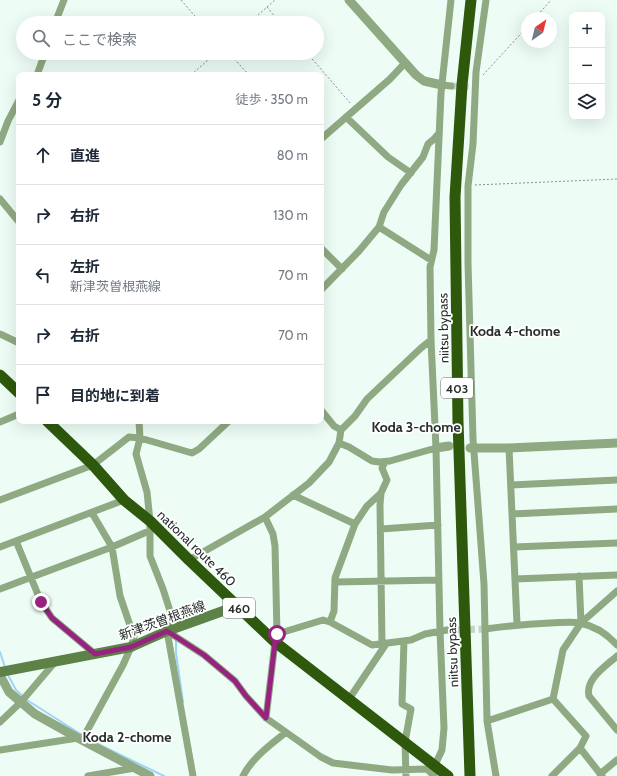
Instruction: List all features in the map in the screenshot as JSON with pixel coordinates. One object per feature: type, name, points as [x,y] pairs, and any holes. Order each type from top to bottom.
[{"type":"highway","name":"niitsu bypass","points":[[470,776],[458,422],[454,197],[462,85],[471,0]]},
{"type":"highway","points":[[1,378],[16,390]]},
{"type":"highway","name":"national route 460","points":[[50,424],[93,466],[150,526],[189,560],[237,606],[349,699],[404,742],[435,771],[448,776]]},
{"type":"main road","name":"新津茨曽根燕線","points":[[3,672],[131,647],[167,631],[237,606]]},
{"type":"street","points":[[58,16],[64,0]]},
{"type":"street","points":[[349,0],[416,75],[424,81],[447,85]]},
{"type":"street","points":[[167,631],[204,655],[235,681],[246,696],[266,718],[285,733],[321,757],[333,763],[405,773],[427,769],[435,771],[442,750],[444,728],[443,631],[439,580],[436,448],[431,340],[431,260],[434,250],[439,132],[447,85],[451,0]]},
{"type":"street","points":[[486,0],[474,88],[473,144],[468,186],[472,448],[484,584],[487,721],[496,776]]},
{"type":"street","points":[[38,72],[42,60]]},
{"type":"street","points":[[324,136],[390,79],[405,63]]},
{"type":"street","points":[[0,142],[16,106]]},
{"type":"street","points":[[346,116],[388,157],[411,173]]},
{"type":"street","points":[[324,287],[380,227],[384,212],[423,157],[428,144],[439,132]]},
{"type":"street","points":[[0,199],[16,218]]},
{"type":"street","points":[[380,227],[431,260]]},
{"type":"street","points":[[324,251],[342,269]]},
{"type":"street","points":[[0,334],[16,342]]},
{"type":"street","points":[[189,560],[265,517],[310,483],[329,462],[339,443],[341,430],[355,416],[367,399],[431,340]]},
{"type":"street","points":[[324,414],[334,426],[341,430]]},
{"type":"street","points":[[0,422],[16,415]]},
{"type":"street","points":[[139,424],[140,438],[136,454],[147,492],[150,526],[150,556],[172,617],[167,631],[193,776]]},
{"type":"street","points":[[0,500],[93,466],[129,438],[140,438],[192,453],[226,424]]},
{"type":"street","points":[[339,443],[349,446],[372,461],[386,462],[436,448],[449,446]]},
{"type":"street","points":[[472,448],[509,448],[617,443]]},
{"type":"street","points":[[509,448],[517,624]]},
{"type":"street","points":[[330,622],[334,611],[335,578],[355,524],[367,506],[381,493],[387,480],[382,468],[386,462]]},
{"type":"street","points":[[511,485],[617,480]]},
{"type":"street","points":[[349,699],[382,652],[384,644],[381,493]]},
{"type":"street","points":[[293,495],[355,524]]},
{"type":"street","points":[[0,547],[124,500]]},
{"type":"street","points":[[512,514],[617,509]]},
{"type":"street","points":[[80,739],[123,665],[134,637],[120,596],[112,547],[92,513]]},
{"type":"street","points":[[265,517],[275,546],[276,638],[266,718]]},
{"type":"street","points":[[381,529],[438,525]]},
{"type":"street","points":[[0,589],[112,547],[150,526]]},
{"type":"street","points":[[16,541],[41,602],[52,618],[95,654]]},
{"type":"street","points":[[514,547],[617,543]]},
{"type":"street","points":[[515,579],[617,575]]},
{"type":"street","points":[[579,576],[581,623]]},
{"type":"street","points":[[335,582],[439,580]]},
{"type":"street","points":[[553,699],[563,650],[581,623],[617,591]]},
{"type":"street","points":[[276,638],[323,620],[330,622],[372,645],[411,640],[425,634],[443,631]]},
{"type":"street","points":[[485,629],[517,624],[581,623],[596,628],[607,634],[617,645]]},
{"type":"street","points":[[404,641],[402,704],[411,709],[404,742],[405,773]]},
{"type":"street","points":[[617,656],[599,672],[588,689],[589,696],[617,730]]},
{"type":"street","points":[[0,722],[21,702],[55,662]]},
{"type":"street","points":[[3,672],[9,692],[35,714],[150,776]]},
{"type":"street","points":[[487,721],[553,699]]},
{"type":"street","points":[[552,776],[580,748],[586,736],[553,699]]},
{"type":"street","points":[[243,776],[247,768],[268,747],[285,733]]},
{"type":"street","points":[[0,750],[80,739]]},
{"type":"street","points":[[580,748],[601,775],[617,760]]},
{"type":"street","points":[[88,776],[135,768]]},
{"type":"path","points":[[181,0],[195,16]]},
{"type":"path","points":[[257,16],[275,0]]},
{"type":"path","points":[[540,12],[551,0]]},
{"type":"path","points":[[267,7],[274,16]]},
{"type":"path","points":[[474,88],[481,78],[521,34]]},
{"type":"path","points":[[194,72],[208,60]]},
{"type":"path","points":[[235,60],[246,72]]},
{"type":"path","points":[[313,60],[324,72]]},
{"type":"path","points":[[324,72],[355,108]]},
{"type":"path","points":[[468,186],[617,179]]},
{"type":"waterway","points":[[176,638],[176,653],[183,702]]},
{"type":"waterway","points":[[0,652],[5,667]]},
{"type":"waterway","points":[[8,675],[16,690],[27,700],[82,735]]},
{"type":"waterway","points":[[98,744],[164,776]]},
{"type":"tunnel","points":[[451,86],[472,87]]},
{"type":"tunnel","points":[[447,630],[485,629]]},
{"type":"district","name":"Koda 4-chome","points":[[515,331]]},
{"type":"district","name":"Koda 3-chome","points":[[416,427]]},
{"type":"district","name":"Koda 2-chome","points":[[127,737]]},
{"type":"route","points":[[41,602],[52,618],[95,654],[131,647],[167,631],[204,655],[235,681],[246,696],[266,718],[277,634]]}]
